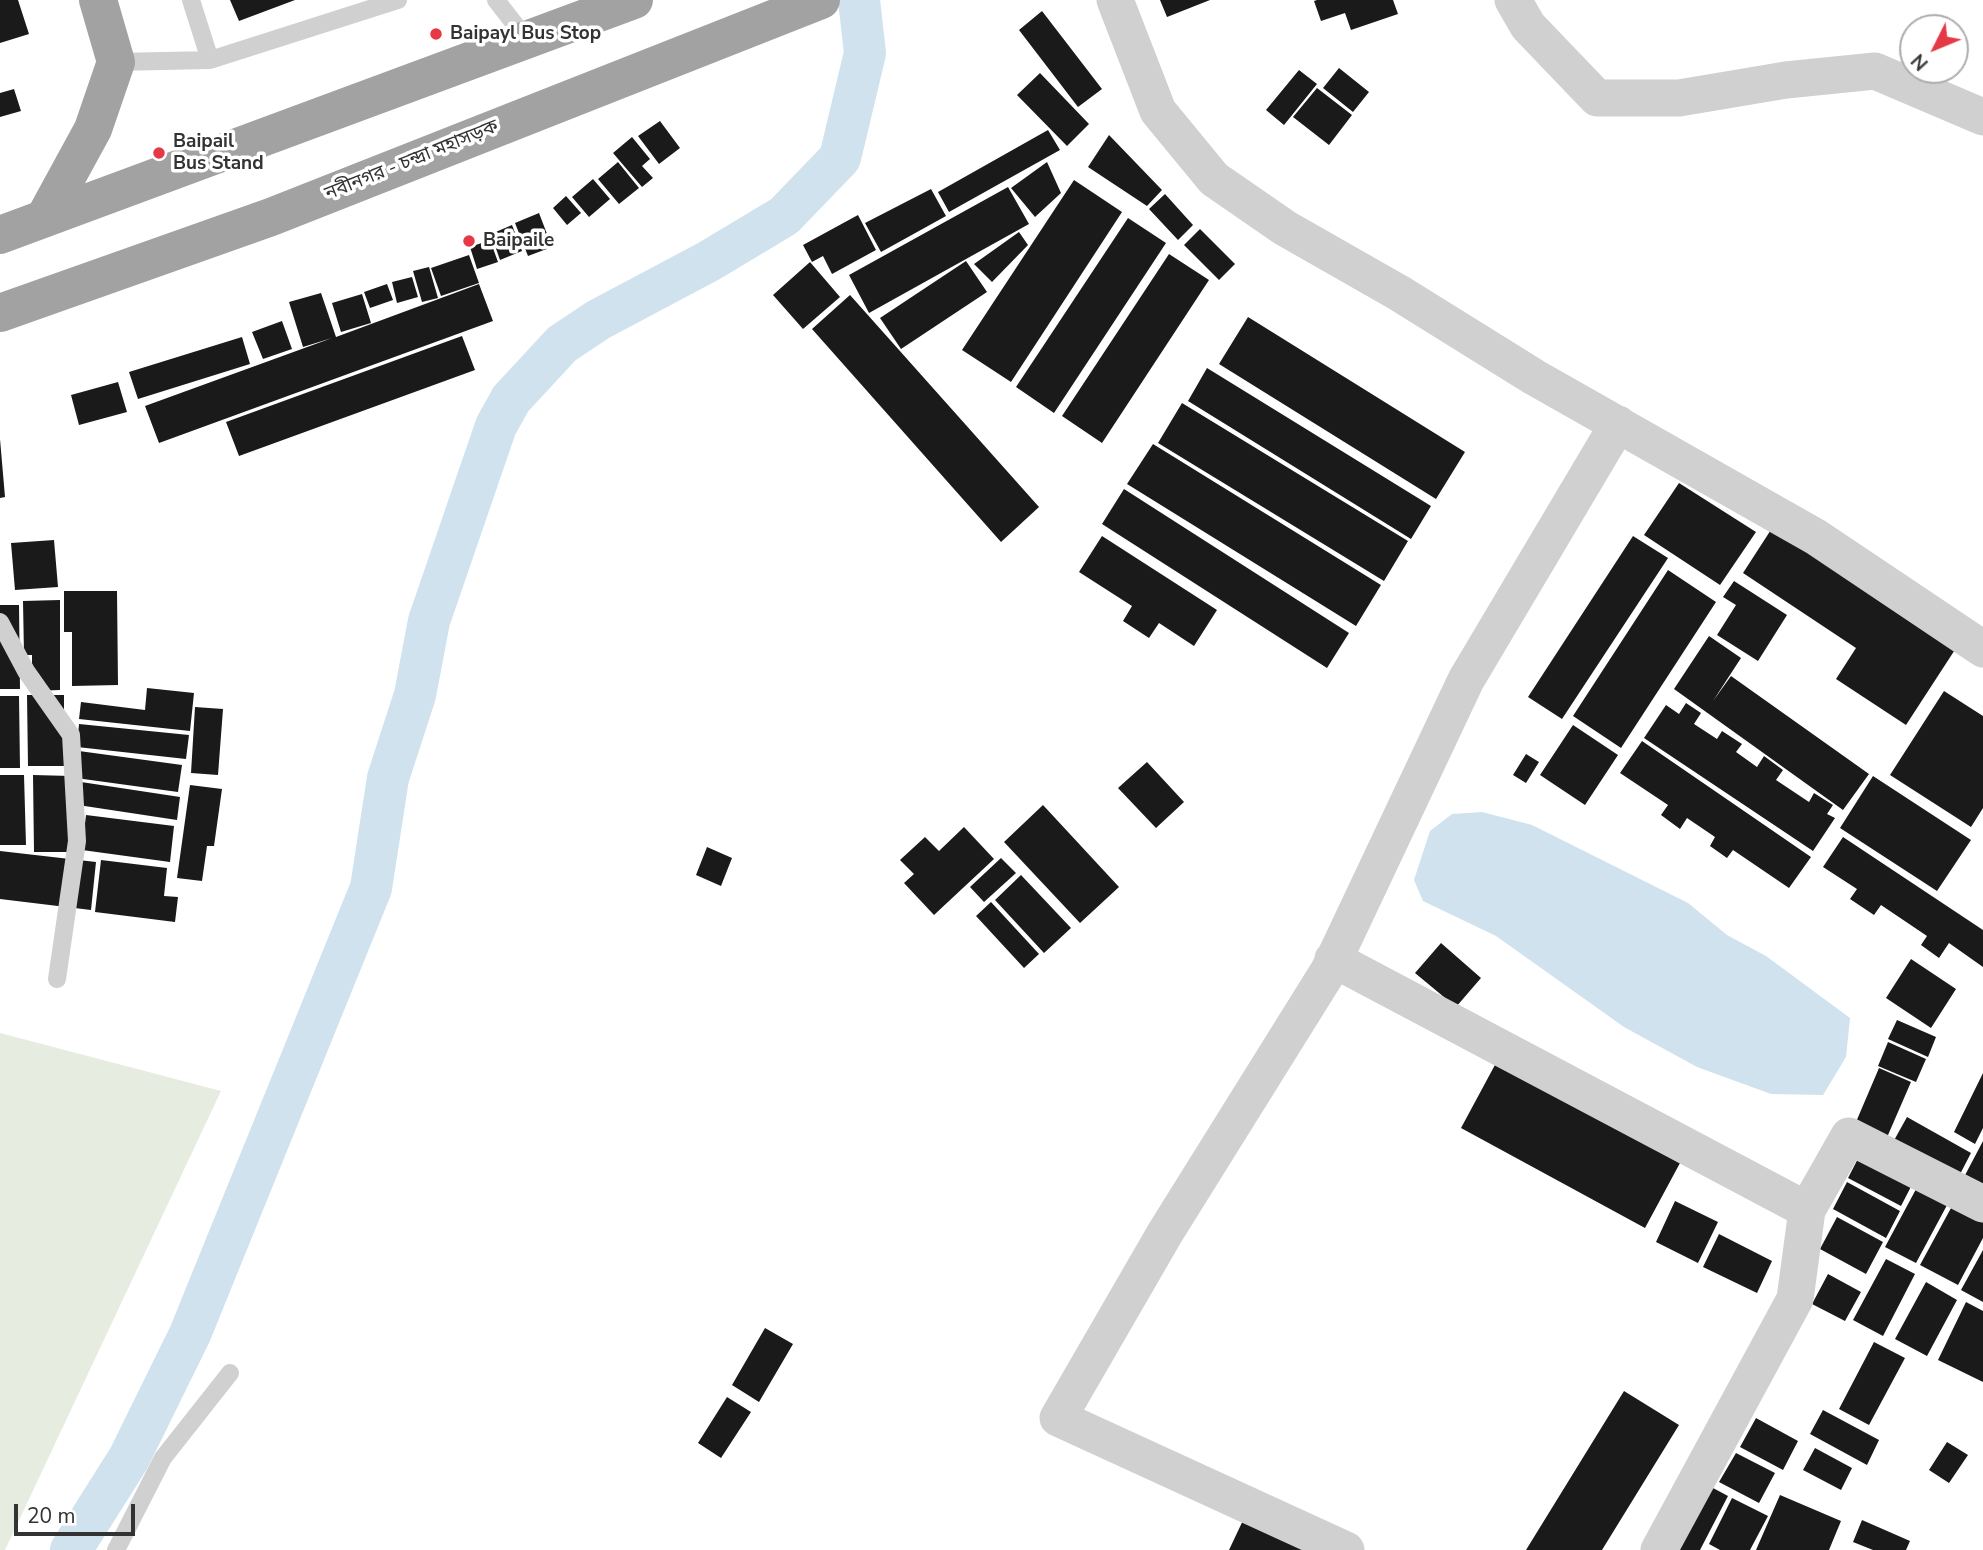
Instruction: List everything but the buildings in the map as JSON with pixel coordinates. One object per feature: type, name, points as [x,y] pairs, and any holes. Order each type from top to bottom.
[{"type":"highway","points":[[45,218],[93,129],[116,62],[98,0]]},
{"type":"highway","name":"নবীনগর - চন্দ্রা মহাসড়ক","points":[[0,313],[271,217],[821,0]]},
{"type":"highway","points":[[0,235],[617,6]]},
{"type":"street","points":[[1115,0],[1158,111],[1214,179],[1285,228],[1816,537],[1983,649]]},
{"type":"street","points":[[1513,0],[1528,26],[1597,98],[1679,98],[1786,80],[1875,71],[1983,117]]},
{"type":"street","points":[[1346,1550],[1058,1418],[1165,1234],[1334,959],[1466,680],[1618,424]]},
{"type":"street","points":[[1334,959],[1807,1210]]},
{"type":"street","points":[[1659,1550],[1795,1299],[1807,1210],[1849,1136],[1983,1204]]},
{"type":"lane","points":[[191,0],[210,60]]},
{"type":"lane","points":[[116,62],[210,60],[398,0]]},
{"type":"lane","points":[[496,0],[527,40]]},
{"type":"lane","points":[[0,622],[26,671],[71,736],[77,841],[57,979]]},
{"type":"lane","points":[[116,1550],[163,1458],[230,1373]]},
{"type":"shaded area","points":[[0,1033],[221,1091],[5,1550],[0,1550]]},
{"type":"water","points":[[1482,812],[1532,825],[1688,903],[1727,935],[1766,956],[1850,1018],[1846,1057],[1823,1095],[1771,1094],[1697,1067],[1624,1027],[1496,936],[1423,901],[1414,880],[1430,831],[1452,814]]},
{"type":"waterway","points":[[71,1550],[129,1458],[190,1334],[371,888],[388,778],[415,695],[429,621],[496,426],[511,399],[562,344],[598,320],[709,261],[784,216],[840,158],[865,53],[859,0]]},
{"type":"place","name":"Baipayl Bus Stop","points":[[436,34]]},
{"type":"place","name":"Baipail Bus Stand","points":[[159,153]]},
{"type":"place","name":"Baipaile","points":[[469,241]]}]
